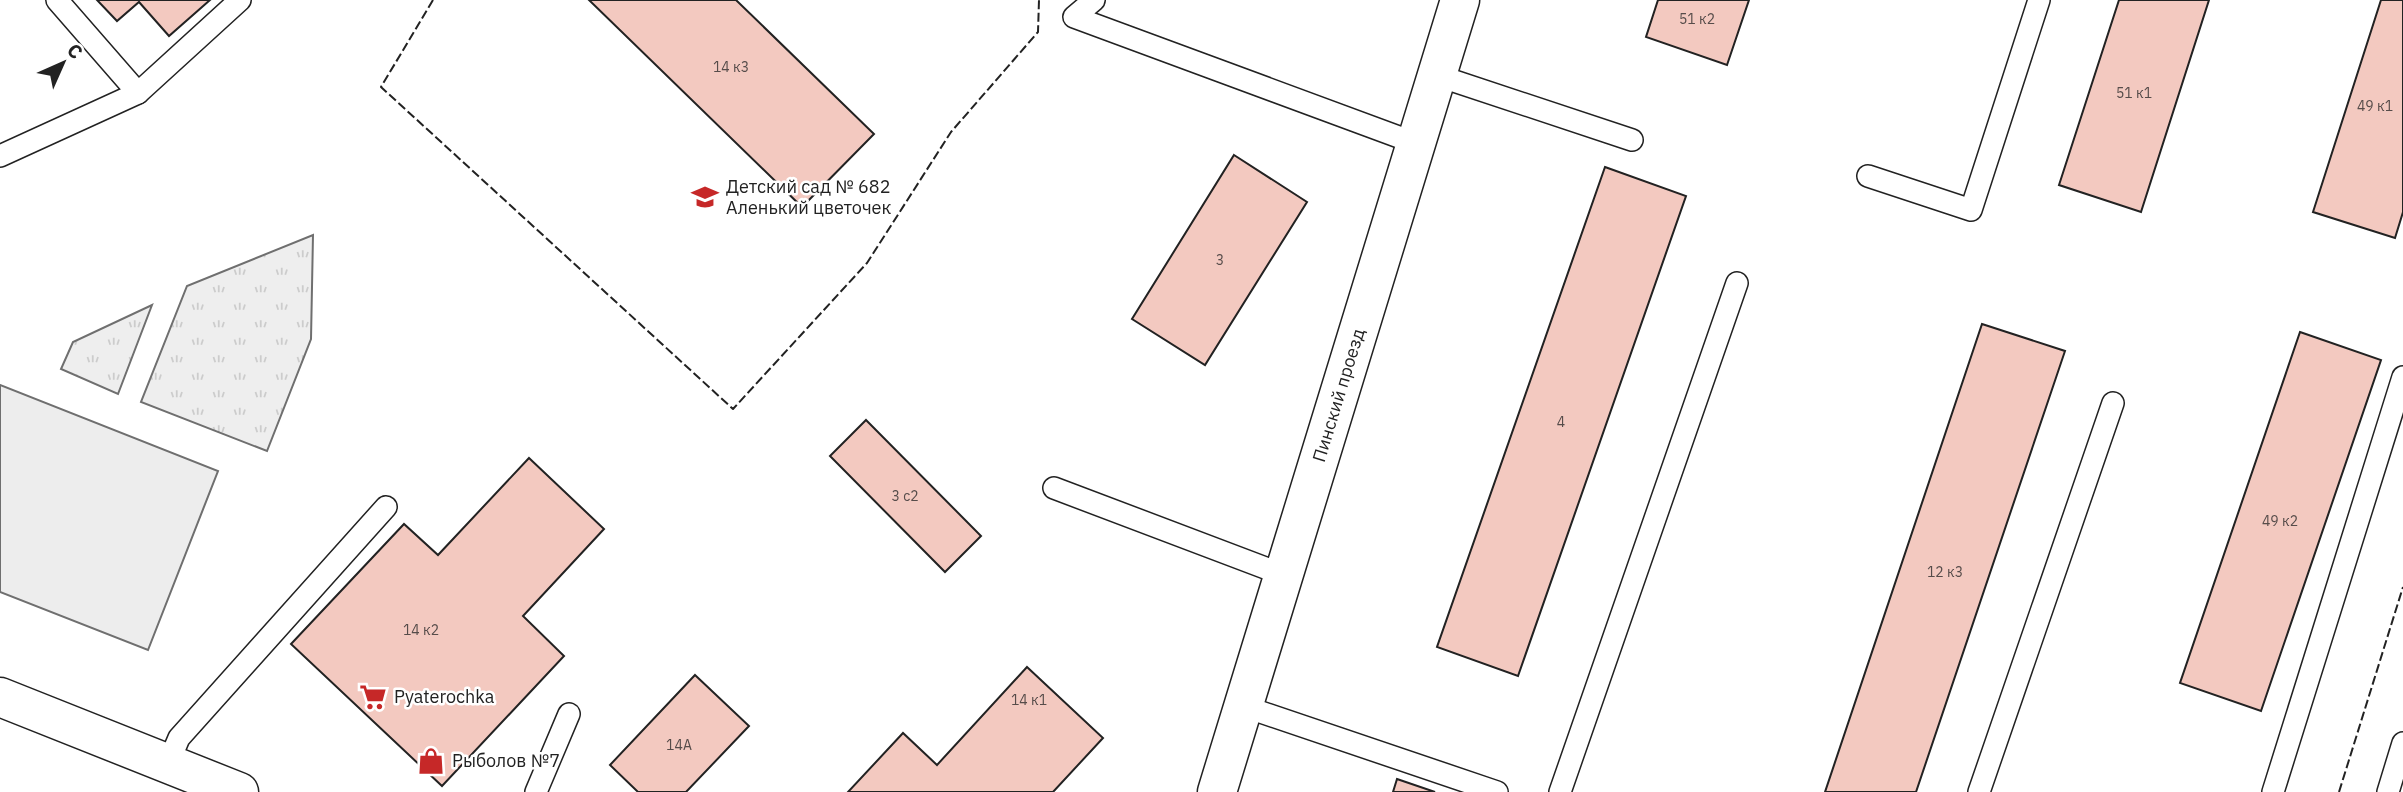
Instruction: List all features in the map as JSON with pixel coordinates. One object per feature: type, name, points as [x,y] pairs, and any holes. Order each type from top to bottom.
[{"type":"street","name":"Пинский проезд","points":[[1217,792],[1460,0]]},
{"type":"street","points":[[0,697],[239,792]]},
{"type":"lane","points":[[57,0],[138,93]]},
{"type":"lane","points":[[0,156],[138,93],[240,0]]},
{"type":"lane","points":[[1094,0],[1074,17],[1415,143]]},
{"type":"lane","points":[[1868,176],[1971,210],[2039,0]]},
{"type":"lane","points":[[1436,75],[1632,140]]},
{"type":"lane","points":[[1560,792],[1737,283]]},
{"type":"lane","points":[[2273,792],[2403,377]]},
{"type":"lane","points":[[1979,792],[2113,403]]},
{"type":"lane","points":[[1054,488],[1284,575]]},
{"type":"lane","points":[[168,764],[179,738],[386,508]]},
{"type":"lane","points":[[1243,706],[1497,792]]},
{"type":"lane","points":[[536,792],[569,714]]},
{"type":"lane","points":[[2388,792],[2403,743]]},
{"type":"green space","points":[[313,235],[311,339],[267,451],[141,402],[187,286]]},
{"type":"green space","points":[[152,305],[118,394],[61,369],[73,342]]},
{"type":"shaded area","points":[[0,385],[218,471],[148,650],[0,592]]},
{"type":"building","points":[[97,0],[210,0],[169,36],[139,2],[117,21]]},
{"type":"building","points":[[589,0],[736,0],[874,134],[802,207]]},
{"type":"building","points":[[1658,0],[1749,0],[1727,65],[1646,37]]},
{"type":"building","points":[[2119,0],[2209,0],[2141,212],[2059,185]]},
{"type":"building","points":[[2381,0],[2403,0],[2403,212],[2395,238],[2313,212]]},
{"type":"building","points":[[1234,155],[1307,202],[1205,365],[1132,319]]},
{"type":"building","points":[[1605,167],[1686,196],[1518,676],[1437,647]]},
{"type":"building","points":[[1982,324],[2065,351],[1916,792],[1825,792]]},
{"type":"building","points":[[2300,332],[2381,360],[2261,711],[2180,683]]},
{"type":"building","points":[[866,420],[981,536],[945,572],[830,456]]},
{"type":"building","points":[[529,458],[604,529],[523,616],[564,656],[442,786],[291,644],[404,524],[438,555]]},
{"type":"building","points":[[1027,667],[1103,738],[1053,792],[848,792],[903,733],[937,765]]},
{"type":"building","points":[[695,675],[749,726],[686,792],[638,792],[610,765]]},
{"type":"building","points":[[1397,779],[1435,792],[1393,792]]},
{"type":"fence","points":[[433,0],[381,87],[733,409],[867,263],[951,132],[1038,32],[1039,0]]},
{"type":"fence","points":[[2339,792],[2403,587]]},
{"type":"place","name":"Детский сад № 682 Аленький цветочек","points":[[705,197]]},
{"type":"place","name":"Pyaterochka","points":[[373,697]]},
{"type":"place","name":"Рыболов №7","points":[[431,761]]}]
